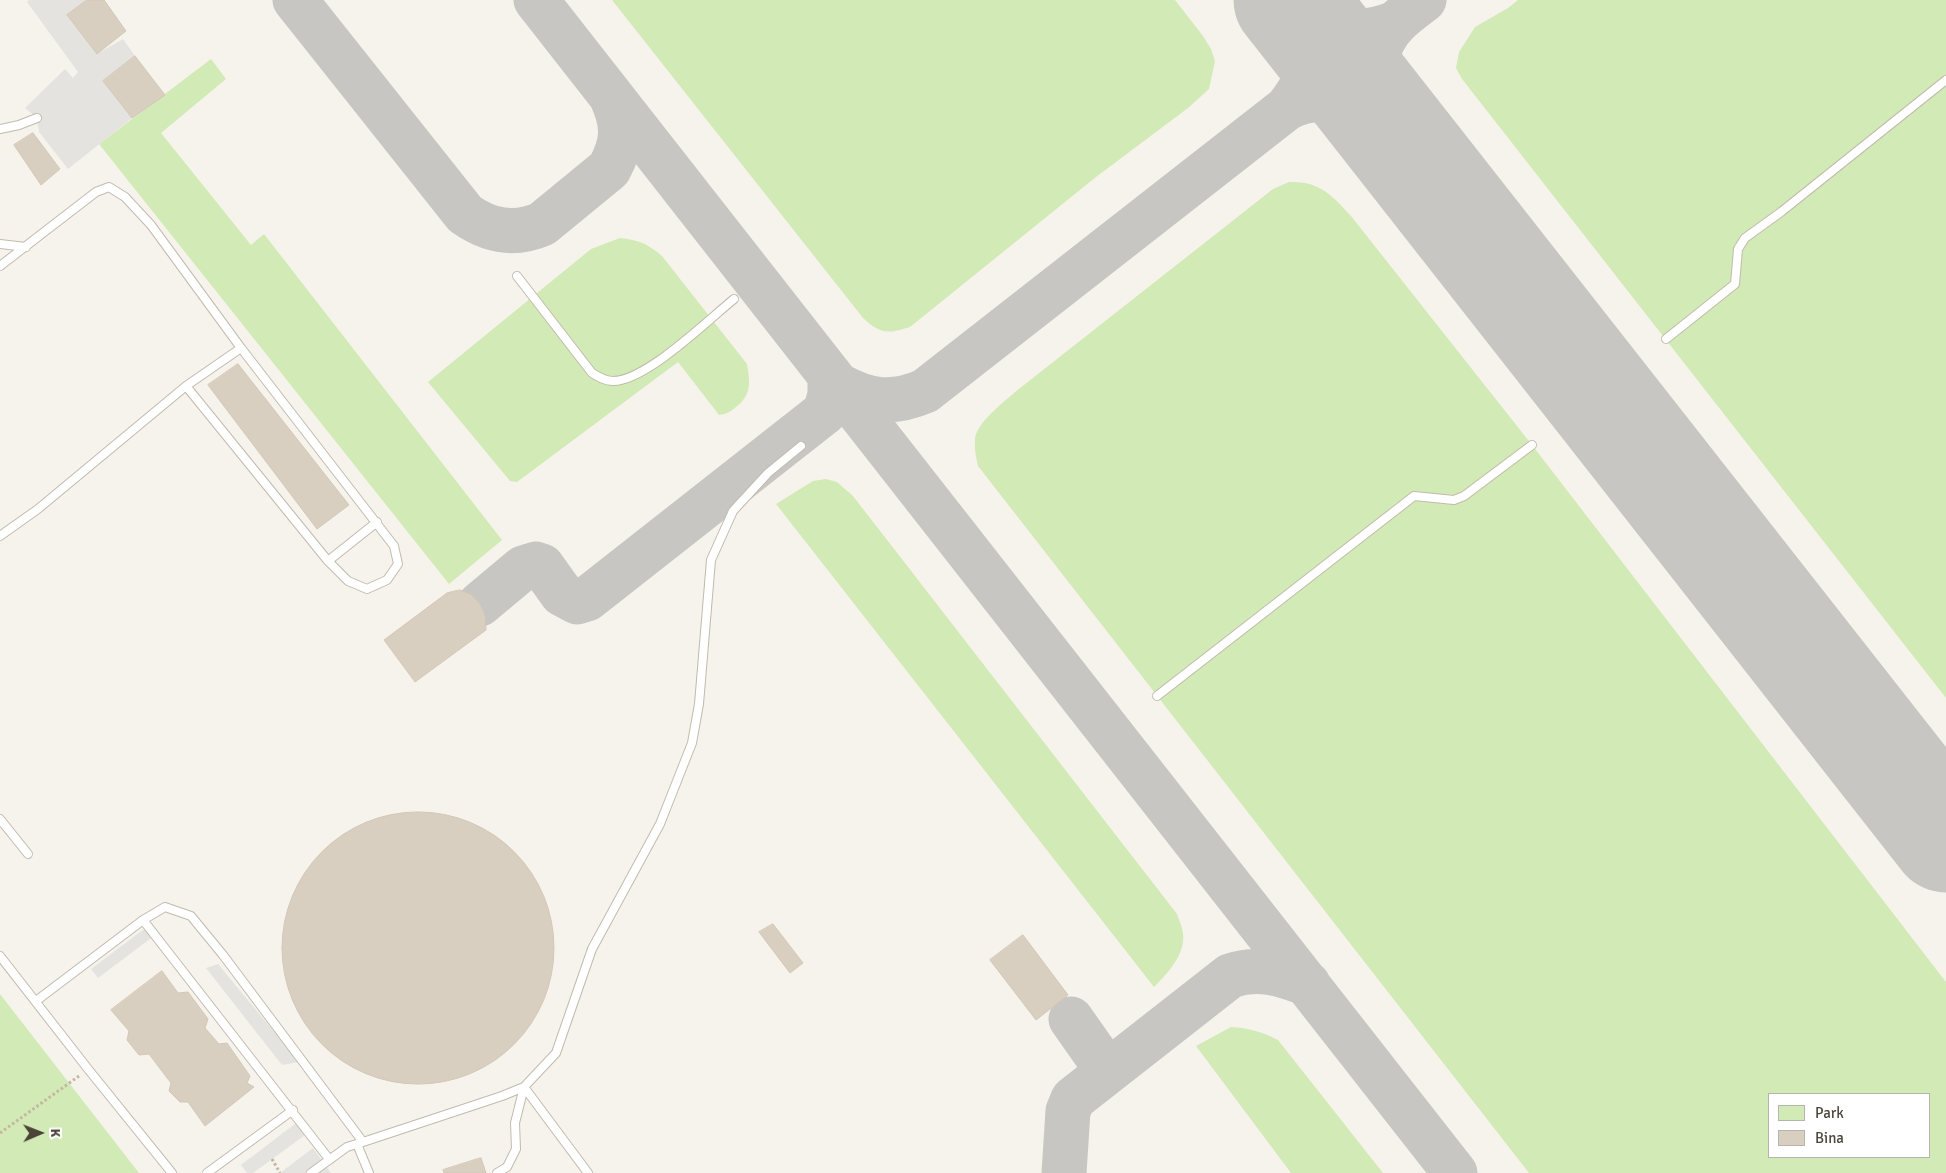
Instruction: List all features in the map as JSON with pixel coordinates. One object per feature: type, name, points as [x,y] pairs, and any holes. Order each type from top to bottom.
[{"type":"lane","points":[[1666,340],[1735,284],[1738,249],[1745,238],[1781,212],[1946,80]]},
{"type":"lane","points":[[0,129],[19,125],[37,118]]},
{"type":"lane","points":[[0,266],[96,192],[109,187],[125,197],[151,225],[241,348],[394,546],[398,564],[387,580],[367,589],[348,581],[328,561],[186,386]]},
{"type":"lane","points":[[0,244],[26,247]]},
{"type":"lane","points":[[516,276],[592,373],[604,380],[615,381],[630,377],[653,365],[734,299]]},
{"type":"lane","points":[[0,536],[38,509],[186,386],[241,348]]},
{"type":"lane","points":[[1157,696],[1414,496],[1454,500],[1464,496],[1532,445]]},
{"type":"lane","points":[[310,1173],[346,1147],[492,1100],[524,1087],[556,1053],[592,949],[660,824],[692,743],[699,704],[711,560],[733,511],[768,473],[801,446]]},
{"type":"lane","points":[[328,561],[377,522]]},
{"type":"lane","points":[[0,818],[28,854]]},
{"type":"lane","points":[[36,1001],[142,920],[165,907],[191,916],[223,955],[360,1143],[369,1173]]},
{"type":"lane","points":[[142,920],[329,1159]]},
{"type":"lane","points":[[0,956],[172,1173]]},
{"type":"lane","points":[[497,1173],[507,1167],[516,1149],[514,1123],[524,1087]]},
{"type":"lane","points":[[524,1087],[588,1173]]},
{"type":"lane","points":[[207,1173],[292,1110]]},
{"type":"path","points":[[0,1133],[88,1069]]},
{"type":"path","points":[[272,1159],[280,1173]]},
{"type":"green space","points":[[612,0],[1175,0],[1203,36],[1211,49],[1215,61],[1209,89],[1188,108],[1096,177],[910,327],[896,331],[885,331],[874,327],[863,318]]},
{"type":"green space","points":[[1518,0],[1946,0],[1946,698],[1462,79],[1456,68],[1459,52],[1475,27]]},
{"type":"green space","points":[[211,59],[226,79],[161,133],[251,245],[264,234],[502,540],[449,584],[99,144]]},
{"type":"green space","points":[[1289,182],[1299,182],[1317,187],[1331,195],[1351,216],[1532,445],[1946,982],[1946,1173],[1529,1173],[978,466],[975,439],[980,426],[1015,392],[1273,189]]},
{"type":"green space","points":[[620,238],[643,243],[662,256],[747,364],[749,388],[745,398],[734,409],[719,415],[678,362],[517,482],[510,481],[428,382],[591,249]]},
{"type":"green space","points":[[826,479],[837,482],[853,496],[1177,914],[1183,933],[1182,948],[1174,963],[1154,987],[776,504],[813,481]]},
{"type":"green space","points":[[0,994],[139,1173],[0,1173]]},
{"type":"green space","points":[[1231,1027],[1256,1031],[1278,1040],[1383,1173],[1291,1173],[1196,1046]]},
{"type":"shaded area","points":[[29,0],[87,0],[67,15],[97,54],[123,39],[135,56],[103,81],[132,118],[68,169],[39,132],[37,118],[25,108],[65,69],[73,78],[78,72],[27,2]]},
{"type":"shaded area","points":[[152,923],[158,933],[98,978],[91,969]]},
{"type":"shaded area","points":[[218,964],[299,1062],[282,1065],[206,968]]},
{"type":"shaded area","points":[[300,1120],[308,1133],[253,1173],[247,1173],[241,1165]]},
{"type":"shaded area","points":[[313,1148],[331,1173],[280,1173]]},
{"type":"building","points":[[87,0],[104,0],[126,31],[97,54],[67,15]]},
{"type":"building","points":[[135,56],[165,95],[132,118],[103,81]]},
{"type":"building","points":[[33,133],[60,169],[41,185],[14,145]]},
{"type":"building","points":[[238,364],[349,505],[317,529],[208,385]]},
{"type":"building","points":[[460,590],[472,595],[480,604],[485,615],[486,630],[415,682],[384,640],[447,593]]},
{"type":"building","points":[[405,812],[431,812],[445,814],[470,822],[494,835],[514,852],[531,872],[544,896],[552,921],[554,948],[552,975],[544,1000],[531,1024],[514,1044],[494,1061],[470,1074],[445,1082],[405,1084],[378,1078],[354,1068],[332,1053],[313,1034],[298,1012],[288,988],[282,961],[282,935],[288,908],[298,884],[313,862],[332,843],[354,828],[378,818]]},
{"type":"building","points":[[773,924],[803,963],[790,973],[759,932]]},
{"type":"building","points":[[1023,935],[1068,995],[1036,1020],[990,960]]},
{"type":"building","points":[[162,971],[178,993],[188,992],[208,1019],[205,1028],[219,1044],[227,1043],[250,1076],[247,1083],[254,1087],[205,1126],[188,1102],[180,1102],[169,1091],[171,1083],[149,1054],[139,1055],[127,1040],[129,1031],[111,1010]]},
{"type":"building","points":[[481,1158],[486,1173],[444,1173],[443,1170]]},
{"type":"taxiway","points":[[295,0],[465,214],[493,228],[512,231],[532,228],[542,224],[609,169],[620,141],[620,124],[611,96]]},
{"type":"taxiway","points":[[536,0],[1455,1173]]},
{"type":"taxiway","points":[[838,385],[860,395],[881,400],[902,398],[925,391],[1287,108],[1298,103],[1320,99],[1353,103],[1375,110],[1374,74],[1383,41],[1397,22],[1424,0]]},
{"type":"taxiway","points":[[1302,17],[1338,29],[1359,32],[1383,28],[1396,23]]},
{"type":"taxiway","points":[[1287,108],[1304,81],[1306,74],[1307,49],[1302,17]]},
{"type":"taxiway","points":[[480,604],[523,568],[536,564],[542,566],[562,594],[577,602],[587,599],[825,412],[830,395],[830,375]]},
{"type":"taxiway","points":[[1064,1173],[1068,1111],[1073,1099],[1230,976],[1240,973],[1270,972],[1308,984]]},
{"type":"taxiway","points":[[1071,1019],[1097,1056]]},
{"type":"runway","points":[[1289,0],[1946,837]]}]
